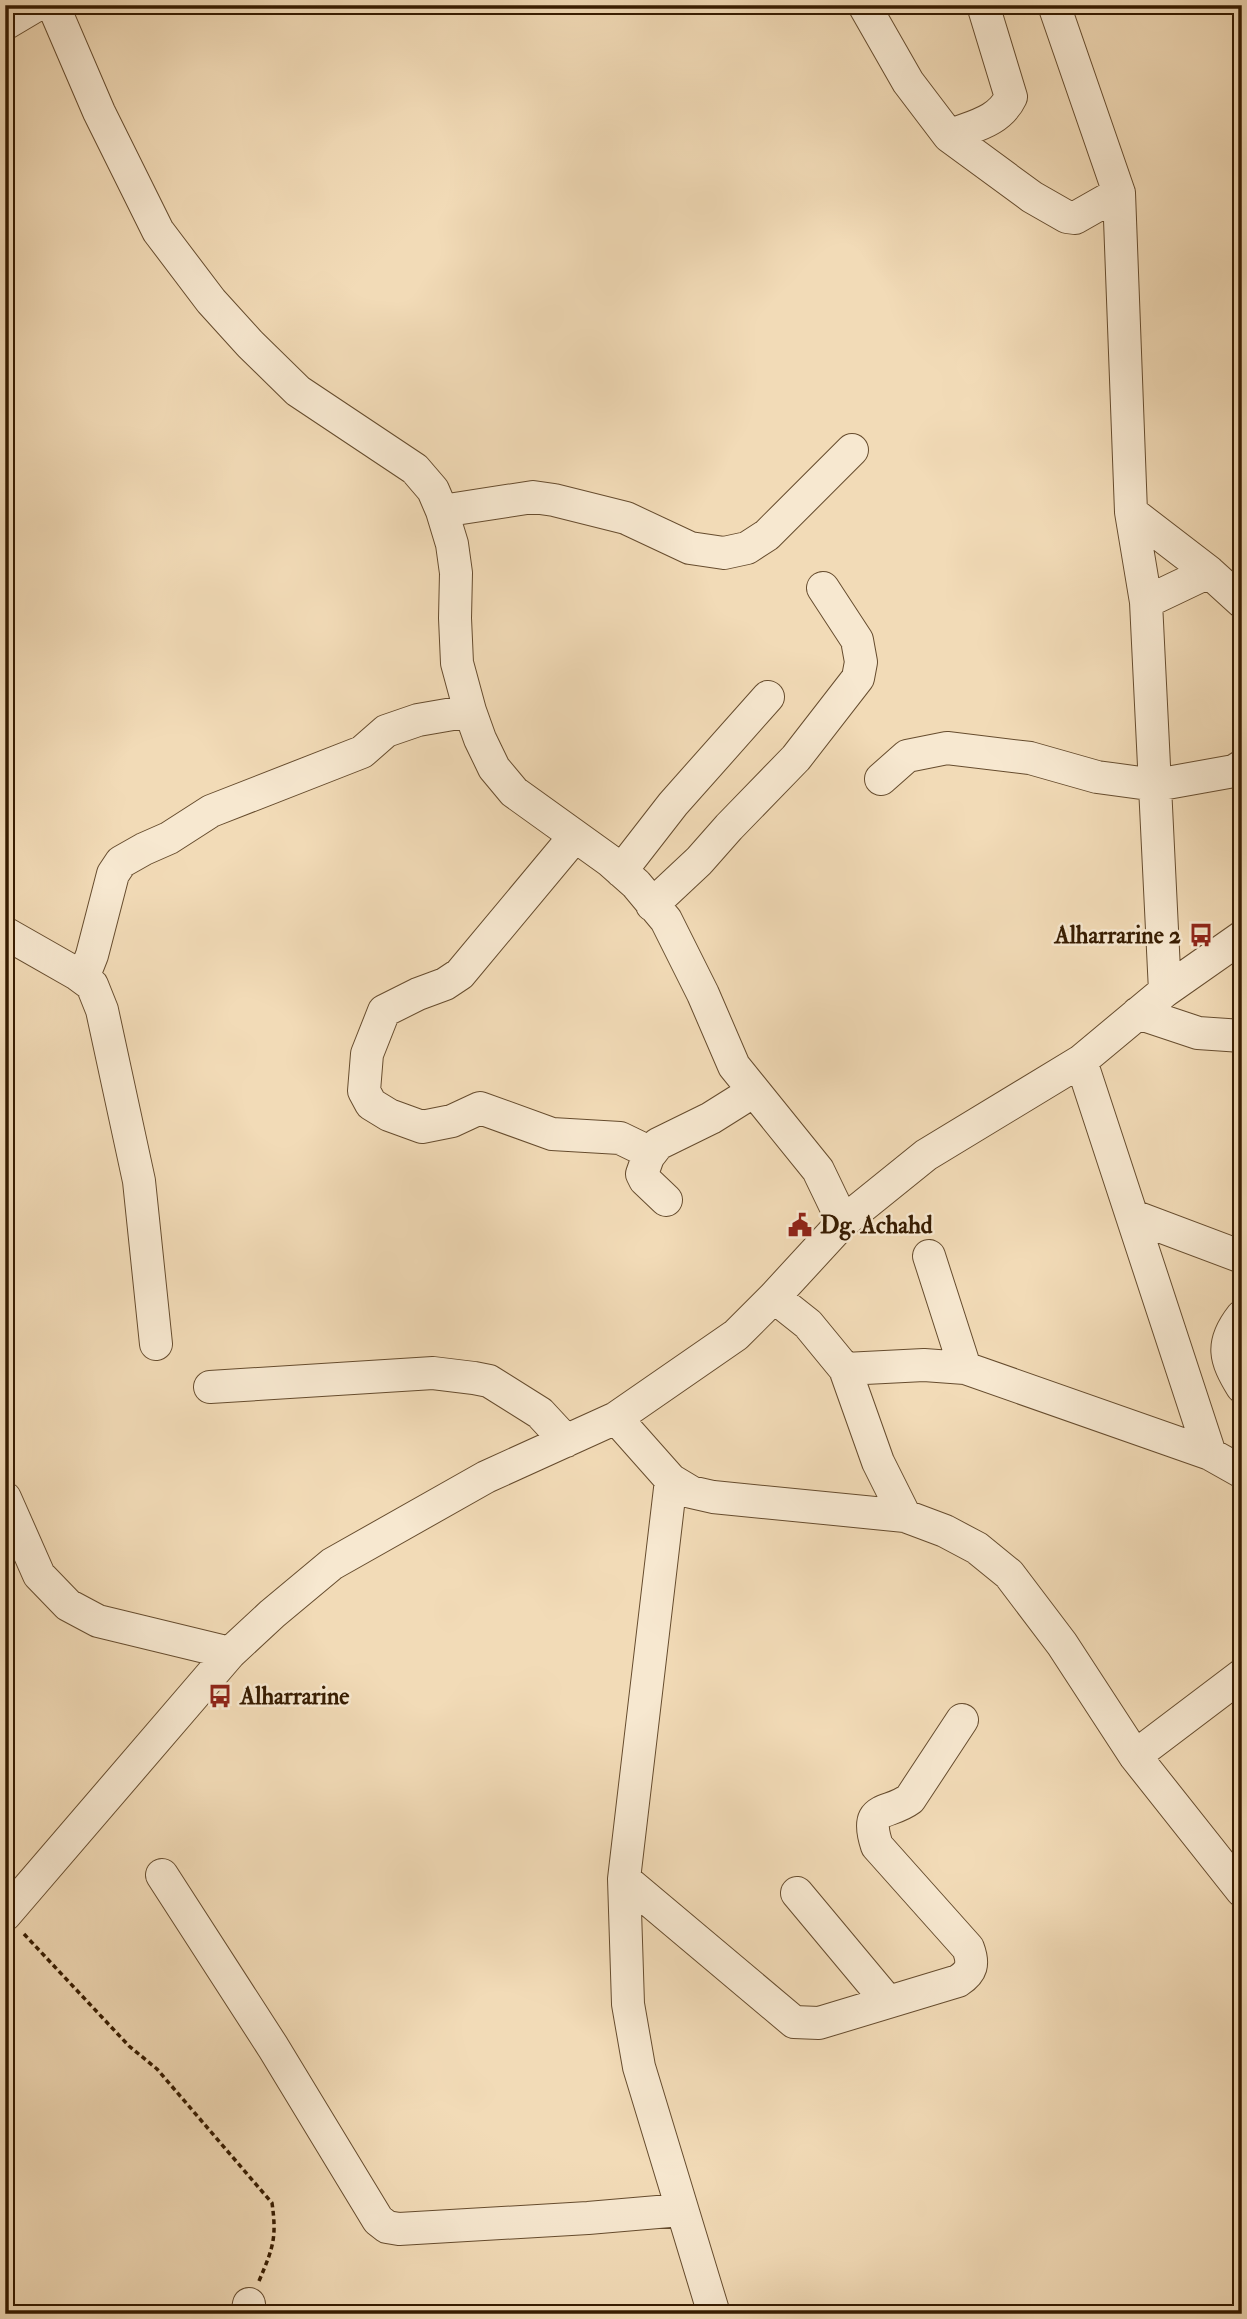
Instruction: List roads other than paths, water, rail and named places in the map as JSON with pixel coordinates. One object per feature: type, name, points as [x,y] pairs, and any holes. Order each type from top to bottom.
[{"type":"street","points":[[5,24],[37,5]]},
{"type":"street","points":[[53,5],[99,112],[158,231],[211,301],[298,391],[415,470],[433,490],[452,544],[456,573],[457,663],[470,711],[494,768],[514,792],[636,884],[666,920],[680,945],[734,1066],[818,1170],[843,1222]]},
{"type":"street","points":[[949,135],[994,117],[1005,110],[1012,97],[983,5]]},
{"type":"street","points":[[1054,5],[1119,193],[1131,512],[1146,602],[1165,991]]},
{"type":"street","points":[[867,7],[908,82],[949,135],[1032,197],[1067,217],[1075,218],[1119,193]]},
{"type":"street","points":[[442,511],[533,497],[554,500],[626,518],[690,548],[724,553],[747,548],[767,535],[852,450]]},
{"type":"street","points":[[1131,512],[1209,572],[1242,602]]},
{"type":"street","points":[[1146,602],[1209,572]]},
{"type":"street","points":[[652,905],[699,861],[796,758],[858,678],[861,662],[856,640],[823,588]]},
{"type":"street","points":[[621,871],[673,804],[768,697]]},
{"type":"street","points":[[83,978],[92,956],[113,874],[121,862],[169,838],[211,811],[362,752],[386,731],[418,720],[470,711]]},
{"type":"street","points":[[881,779],[907,756],[947,748],[1030,758],[1097,777],[1156,785],[1234,771],[1242,765]]},
{"type":"street","points":[[575,836],[460,974],[445,984],[384,1011],[367,1054],[364,1091],[370,1104],[388,1115],[422,1127],[452,1121],[480,1108],[552,1134],[620,1138],[651,1153]]},
{"type":"street","points":[[5,933],[92,985],[102,1010],[139,1181],[156,1344]]},
{"type":"street","points":[[5,1915],[230,1653],[332,1564],[486,1477],[616,1418],[736,1335],[843,1222],[926,1155],[1081,1061],[1165,991],[1242,937]]},
{"type":"street","points":[[1138,1013],[1198,1033],[1242,1036]]},
{"type":"street","points":[[1081,1061],[1210,1454]]},
{"type":"street","points":[[666,1200],[642,1174],[658,1144],[711,1118],[754,1091]]},
{"type":"street","points":[[1133,1216],[1242,1257]]},
{"type":"street","points":[[929,1256],[965,1368]]},
{"type":"street","points":[[774,1297],[808,1324],[845,1368],[878,1461],[905,1516]]},
{"type":"street","points":[[1242,1317],[1230,1334],[1226,1349],[1228,1363],[1242,1387]]},
{"type":"street","points":[[845,1368],[924,1365],[965,1368],[1210,1454],[1242,1472]]},
{"type":"street","points":[[210,1387],[433,1373],[474,1378],[489,1381],[540,1413],[566,1441]]},
{"type":"street","points":[[616,1418],[671,1480],[691,1492],[713,1497],[905,1516],[944,1531],[977,1548],[1009,1574],[1062,1644],[1135,1756],[1239,1883]]},
{"type":"street","points":[[671,1480],[624,1879],[627,1991],[639,2067],[714,2314]]},
{"type":"street","points":[[5,1498],[39,1575],[68,1605],[98,1621],[230,1653]]},
{"type":"street","points":[[1135,1756],[1242,1675]]},
{"type":"street","points":[[624,1879],[794,2022],[819,2023],[958,1982],[971,1970],[972,1960],[968,1948],[877,1846],[873,1833],[874,1819],[881,1810],[901,1805],[910,1799],[962,1720]]},
{"type":"street","points":[[162,1875],[273,2046],[378,2220],[387,2227],[399,2229],[681,2210]]},
{"type":"street","points":[[797,1893],[888,2002]]},
{"type":"place","name":"Alharrarine 2","points":[[1201,935]]},
{"type":"place","name":"Dg. Achahd","points":[[800,1225]]},
{"type":"place","name":"Alharrarine","points":[[220,1696]]}]
